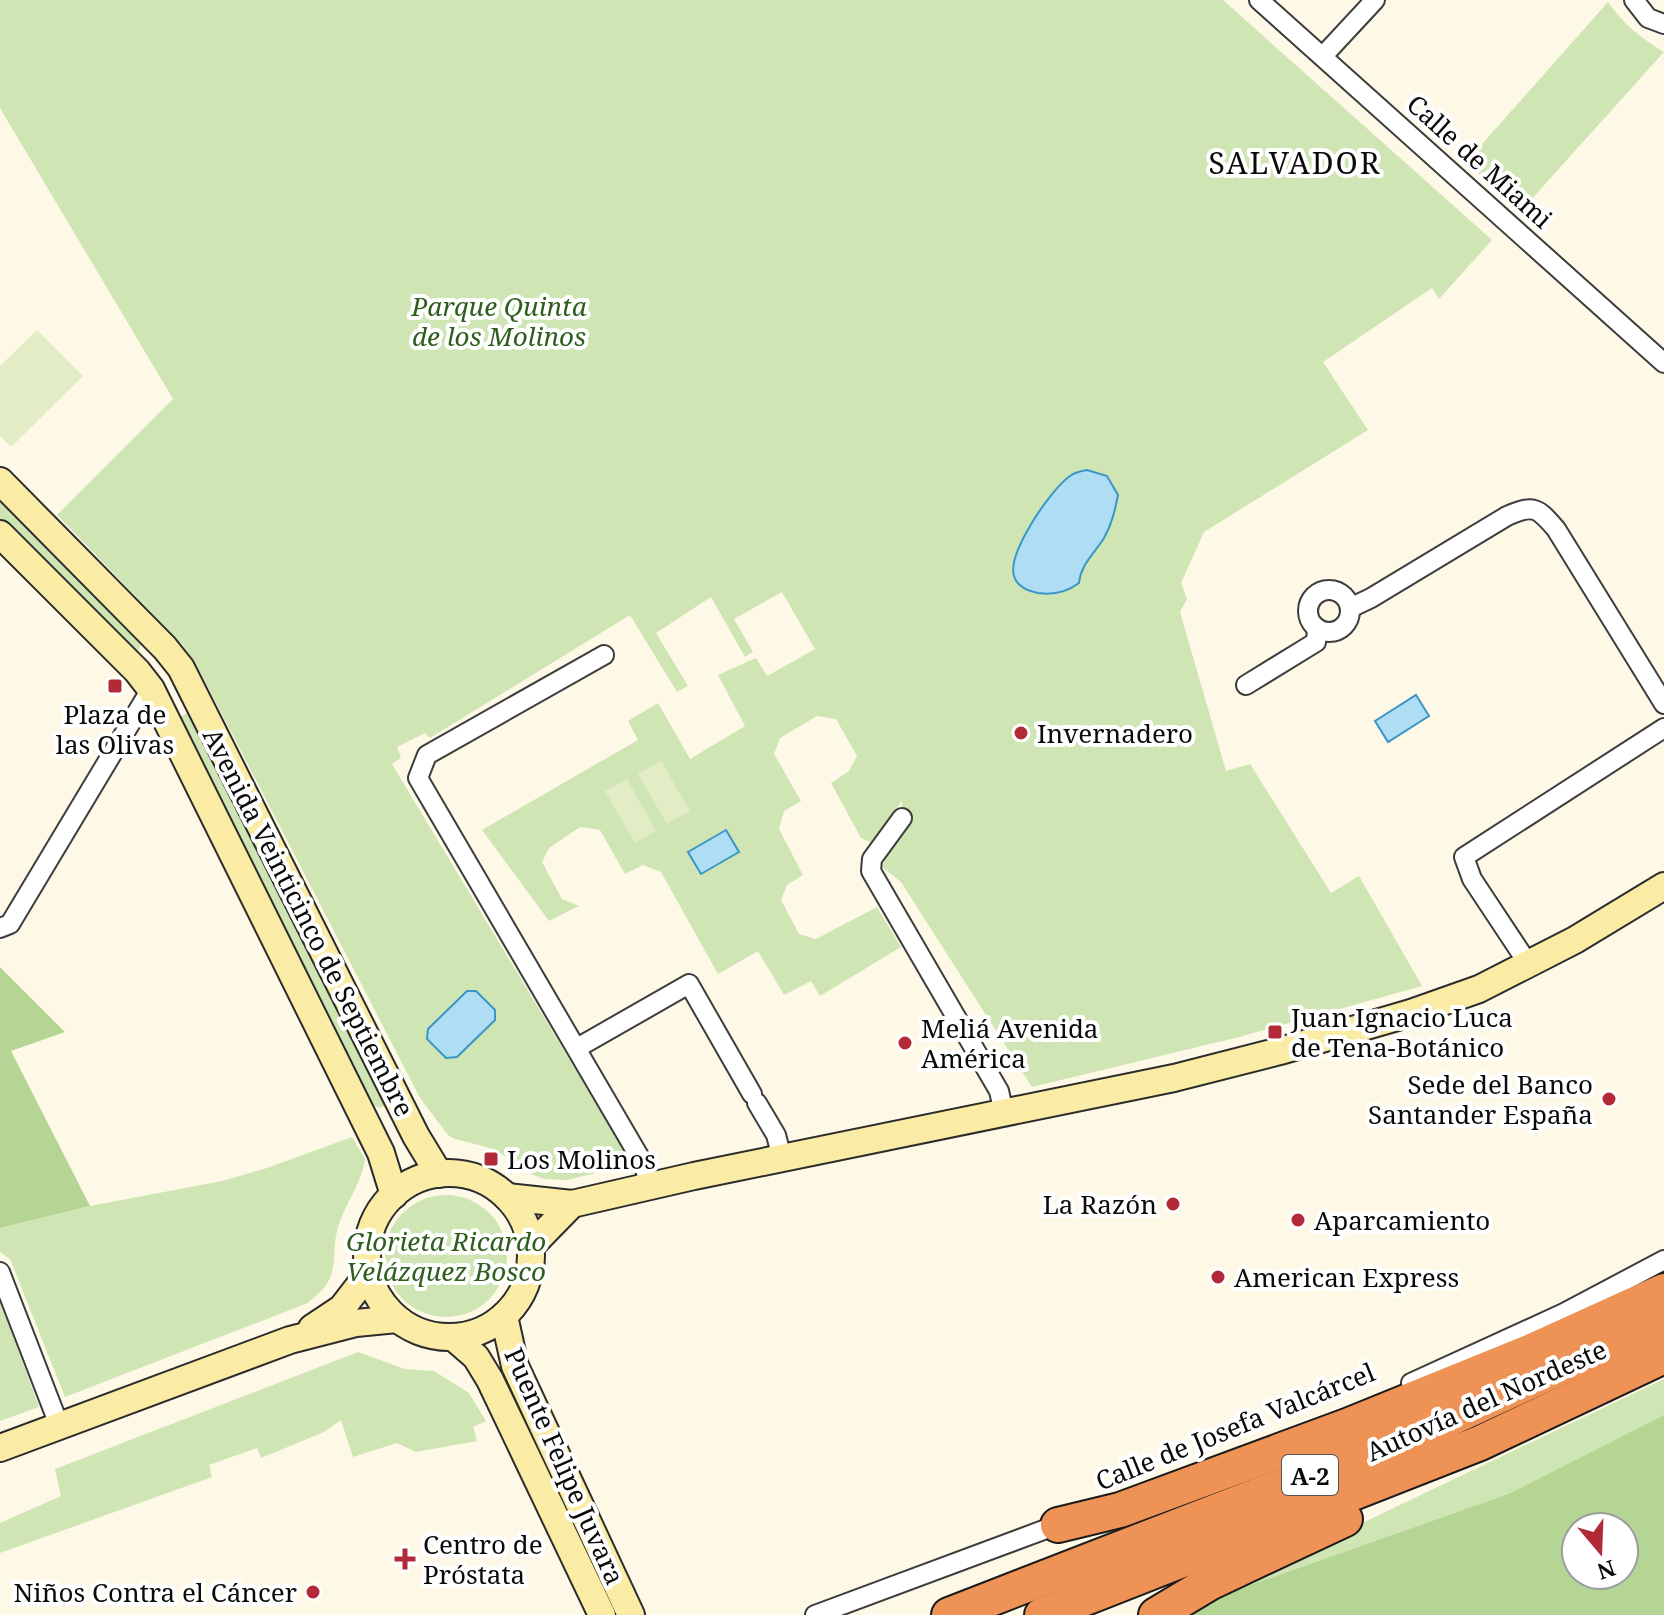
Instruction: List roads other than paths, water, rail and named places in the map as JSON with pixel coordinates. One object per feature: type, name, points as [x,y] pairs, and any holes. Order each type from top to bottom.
[{"type":"highway","points":[[1058,1525],[1120,1510],[1347,1426],[1534,1350],[1664,1291]]},
{"type":"highway","name":"Autovía del Nordeste","points":[[949,1615],[1423,1431],[1664,1320]]},
{"type":"highway","name":"Autovía del Nordeste","points":[[1042,1615],[1480,1443],[1664,1356]]},
{"type":"highway","points":[[1156,1615],[1211,1582],[1432,1478],[1480,1443]]},
{"type":"main road","name":"Avenida Veinticinco de Septiembre","points":[[0,481],[173,658],[416,1136],[439,1174]]},
{"type":"main road","name":"Avenida Veinticinco de Septiembre","points":[[0,534],[144,680],[381,1153],[394,1195]]},
{"type":"main road","points":[[146,654],[173,658],[178,678],[171,686],[161,689],[144,680],[146,654]]},
{"type":"main road","points":[[507,1197],[572,1204],[1174,1078],[1280,1051],[1479,989],[1575,940],[1664,886]]},
{"type":"main road","points":[[439,1174],[457,1174],[482,1180],[507,1197],[523,1220],[531,1246],[531,1265],[517,1301],[504,1316],[471,1334],[453,1337],[430,1335],[397,1319],[376,1292],[367,1259],[371,1231],[378,1215],[394,1195],[423,1178],[439,1174]]},
{"type":"main road","points":[[531,1246],[572,1204]]},
{"type":"main road","points":[[290,1340],[342,1308],[369,1273]]},
{"type":"main road","name":"Puente Felipe Juvara","points":[[504,1316],[515,1366],[631,1615]]},
{"type":"main road","points":[[0,1448],[290,1340],[356,1323],[397,1319]]},
{"type":"main road","name":"Puente Felipe Juvara","points":[[453,1337],[476,1357],[490,1380],[602,1615]]},
{"type":"street","name":"Calle de Miami","points":[[1259,0],[1664,363]]},
{"type":"street","points":[[1323,56],[1375,0]]},
{"type":"street","points":[[1634,0],[1648,18],[1664,24]]},
{"type":"street","points":[[1350,608],[1507,516],[1534,508],[1556,529],[1664,704]]},
{"type":"street","points":[[1332,590],[1348,601],[1350,608],[1348,622],[1337,631],[1330,632],[1317,628],[1308,610],[1309,603],[1318,593],[1332,590]]},
{"type":"street","points":[[1246,685],[1316,642],[1317,628]]},
{"type":"street","points":[[604,655],[427,755],[418,778],[643,1163],[650,1186]]},
{"type":"street","points":[[0,928],[10,924],[144,680]]},
{"type":"street","points":[[1529,965],[1472,879],[1464,857],[1664,728]]},
{"type":"street","points":[[902,818],[872,859],[871,871],[999,1091],[1004,1113]]},
{"type":"street","points":[[577,1048],[689,984],[776,1135],[782,1158]]},
{"type":"street","name":"Calle de Josefa Valcárcel","points":[[815,1615],[1058,1525],[1401,1387],[1564,1313],[1664,1260]]},
{"type":"street","points":[[0,1272],[59,1425]]},
{"type":"water","points":[[1087,470],[1107,476],[1118,495],[1104,538],[1085,565],[1079,583],[1049,594],[1023,588],[1015,580],[1014,566],[1017,552],[1032,522],[1062,483],[1074,474]]},
{"type":"water","points":[[1416,695],[1429,716],[1388,742],[1375,721]]},
{"type":"water","points":[[726,830],[739,852],[701,874],[688,852]]},
{"type":"water","points":[[467,991],[476,991],[495,1010],[495,1020],[457,1057],[446,1058],[427,1039],[428,1029]]},
{"type":"place","name":"Plaza de las Olivas","points":[[115,686]]},
{"type":"place","name":"Invernadero","points":[[1021,733]]},
{"type":"place","name":"Juan Ignacio Luca de Tena-Botánico","points":[[1275,1032]]},
{"type":"place","name":"Meliá Avenida América","points":[[905,1043]]},
{"type":"place","name":"Sede del Banco Santander España","points":[[1609,1099]]},
{"type":"place","name":"Los Molinos","points":[[491,1159]]},
{"type":"place","name":"La Razón","points":[[1173,1204]]},
{"type":"place","name":"Aparcamiento","points":[[1298,1220]]},
{"type":"place","name":"American Express","points":[[1218,1277]]},
{"type":"place","name":"Centro de Próstata","points":[[405,1559]]},
{"type":"place","name":"Niños Contra el Cáncer","points":[[313,1592]]},
{"type":"district","name":"SALVADOR","points":[[1295,162]]},
{"type":"park label","name":"Parque Quinta de los Molinos","points":[[499,321]]},
{"type":"park label","name":"Glorieta Ricardo Velázquez Bosco","points":[[446,1256]]}]
